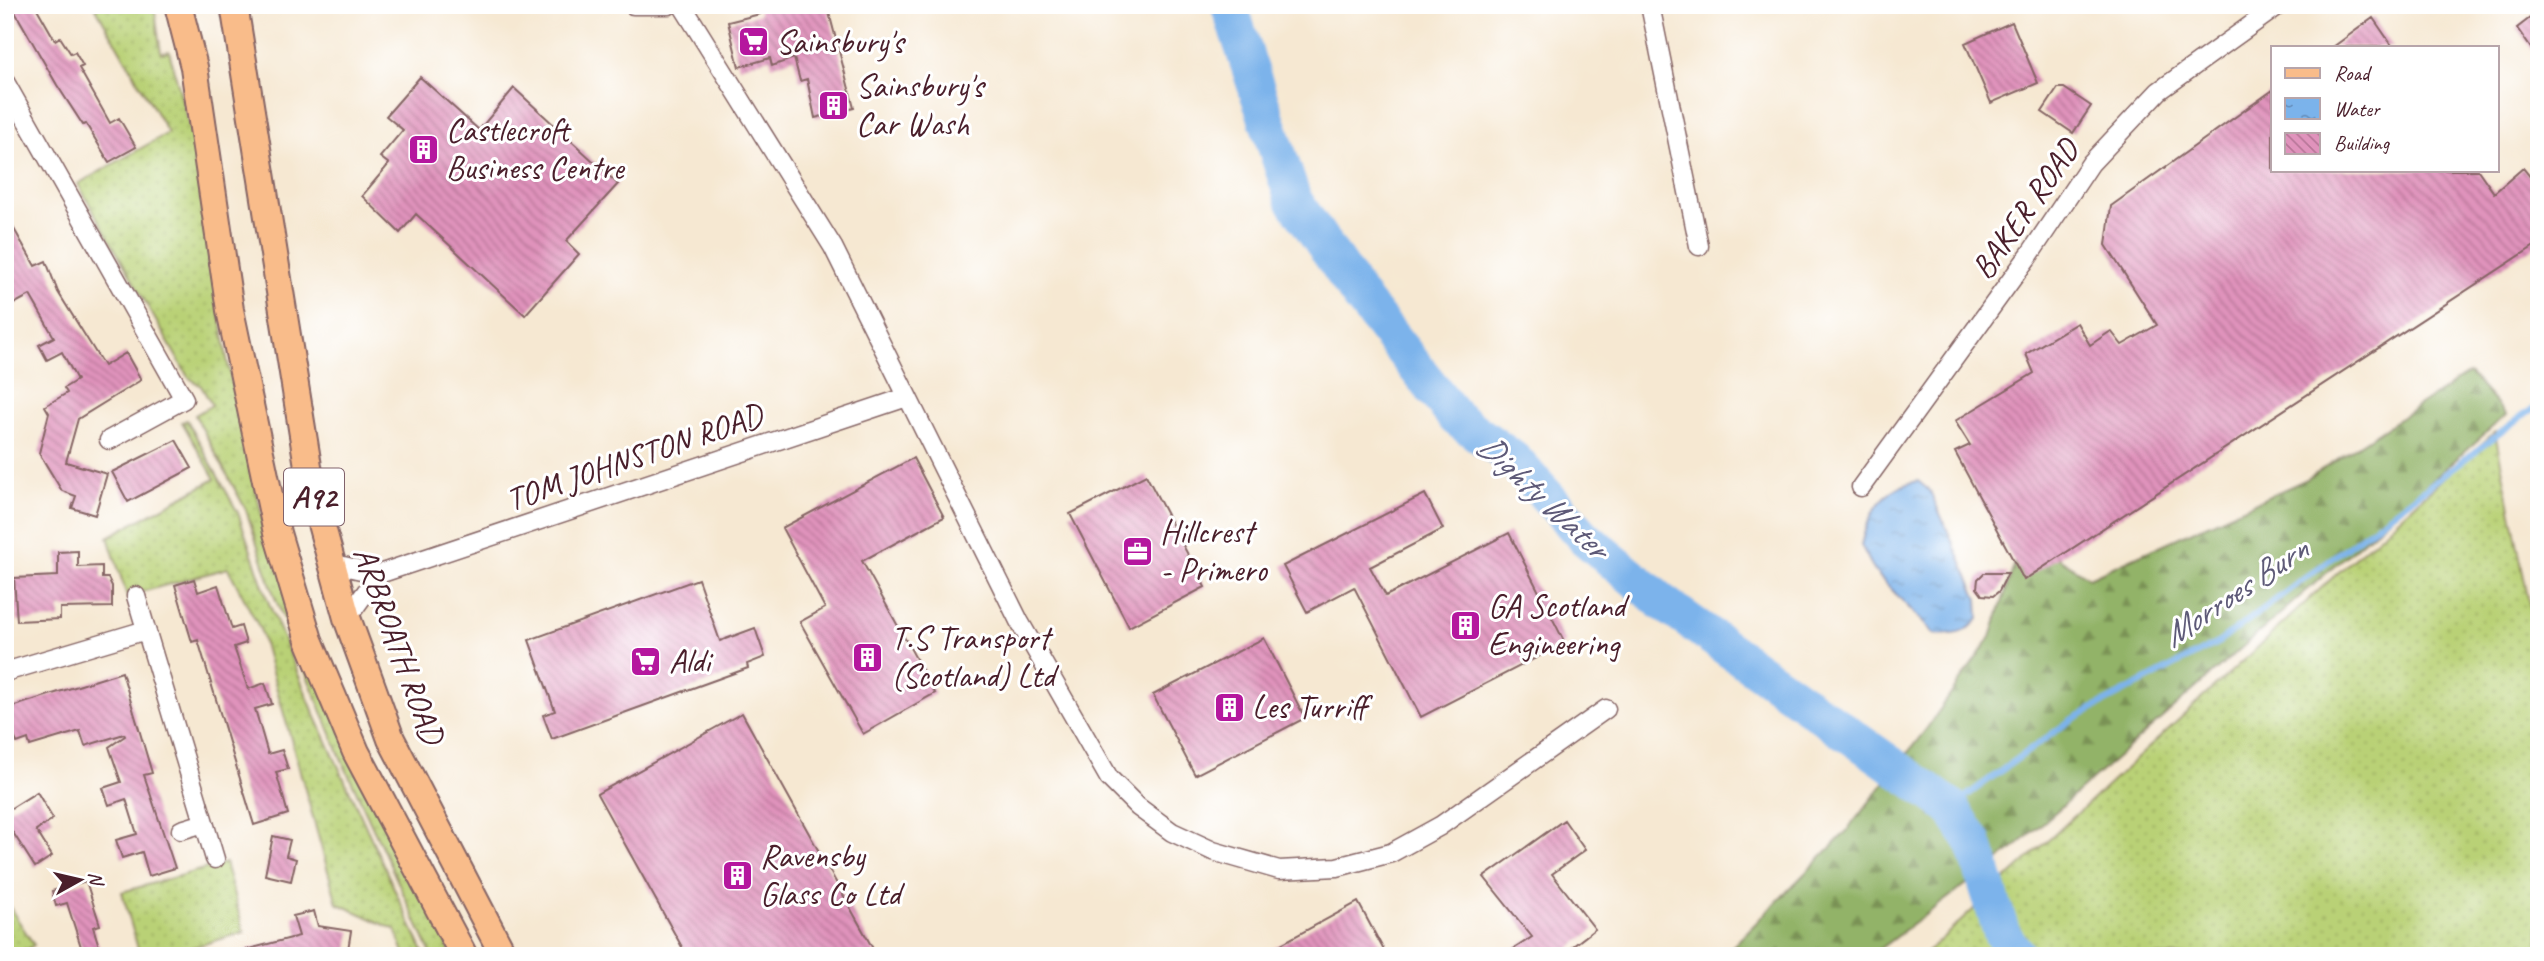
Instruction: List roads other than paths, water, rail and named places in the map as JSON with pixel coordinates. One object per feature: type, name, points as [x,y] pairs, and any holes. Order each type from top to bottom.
[{"type":"main road","name":"A92","points":[[178,5],[194,67],[230,310],[277,533],[309,640],[356,752],[464,956]]},
{"type":"main road","name":"A92","points":[[193,5],[194,67]]},
{"type":"main road","name":"ARBROATH ROAD","points":[[234,5],[312,491],[331,563],[347,618],[391,739],[504,956]]},
{"type":"street","points":[[633,5],[669,5]]},
{"type":"street","points":[[682,5],[768,147],[833,247],[1019,621],[1109,778],[1138,807],[1172,832],[1213,851],[1279,870],[1337,867],[1391,853],[1440,827],[1606,709]]},
{"type":"street","points":[[1650,5],[1699,246]]},
{"type":"street","name":"BAKER ROAD","points":[[1861,487],[2030,254],[2091,163],[2159,91],[2279,5]]},
{"type":"street","points":[[5,82],[184,399],[109,440]]},
{"type":"street","name":"TOM JOHNSTON ROAD","points":[[380,574],[907,397]]},
{"type":"street","points":[[331,563],[380,574],[347,618]]},
{"type":"street","points":[[136,596],[215,859]]},
{"type":"street","points":[[5,672],[146,630]]},
{"type":"street","points":[[181,830],[204,823]]},
{"type":"water","points":[[1918,481],[1930,491],[1978,599],[1979,619],[1959,633],[1934,634],[1875,572],[1861,545],[1868,522],[1879,503],[1896,489]]},
{"type":"waterway","name":"Dighty Water","points":[[1229,5],[1293,199],[1360,297],[1456,418],[1513,459],[1585,538],[1662,602],[1951,807],[1974,843],[2002,934],[2018,956]]},
{"type":"waterway","name":"Morroes Burn","points":[[1951,807],[2071,720],[2219,642],[2539,404]]},
{"type":"place","name":"Sainsbury's","points":[[753,42]]},
{"type":"place","name":"Sainsbury's Car Wash","points":[[833,105]]},
{"type":"place","name":"Castlecroft Business Centre","points":[[423,149]]},
{"type":"place","name":"Hillcrest - Primero","points":[[1137,551]]},
{"type":"place","name":"GA Scotland Engineering","points":[[1465,625]]},
{"type":"place","name":"T.S Transport (Scotland) Ltd","points":[[868,657]]},
{"type":"place","name":"Aldi","points":[[646,661]]},
{"type":"place","name":"Les Turriff","points":[[1229,707]]},
{"type":"place","name":"Ravensby Glass Co Ltd","points":[[737,875]]}]
